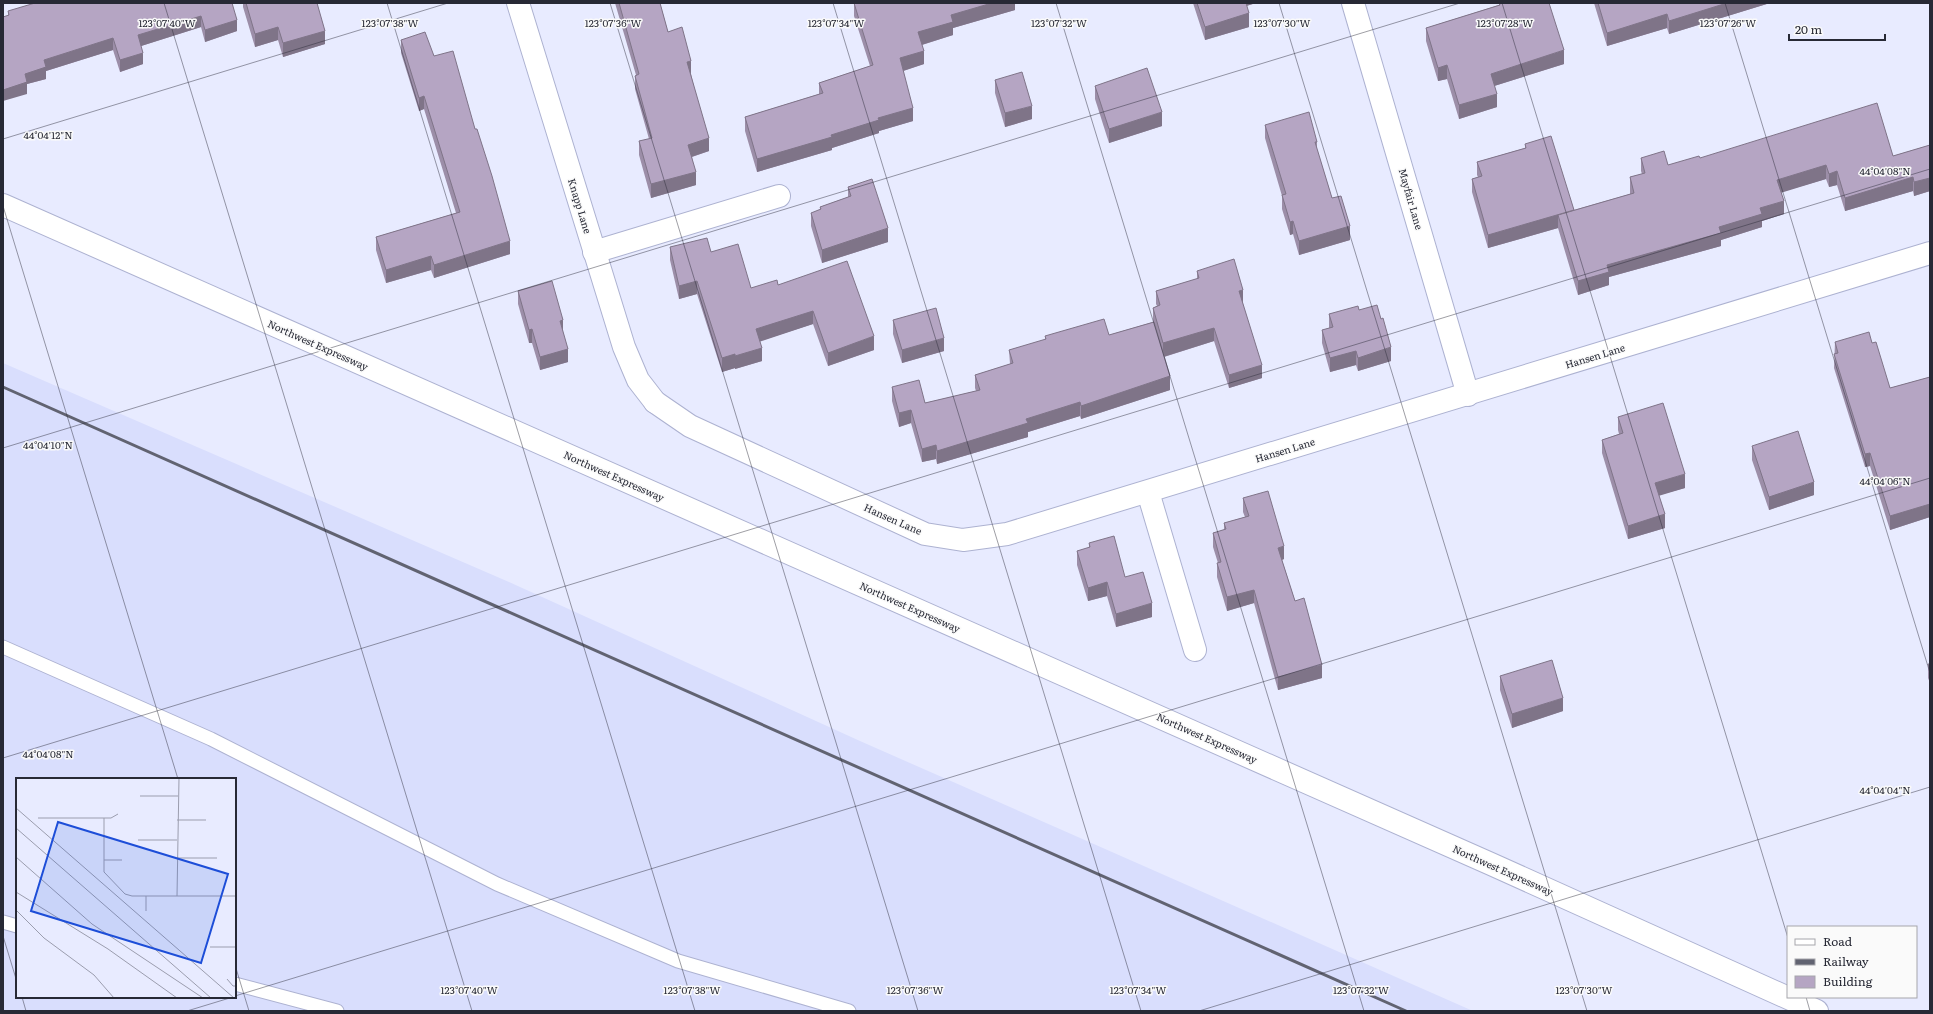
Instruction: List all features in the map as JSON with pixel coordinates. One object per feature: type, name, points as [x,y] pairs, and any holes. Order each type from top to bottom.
[{"type":"street","name":"Knapp Lane","points":[[518,3],[624,347],[638,380],[655,402]]},
{"type":"street","name":"Mayfair Lane","points":[[1352,3],[1468,395]]},
{"type":"street","points":[[594,252],[779,196]]},
{"type":"street","name":"Northwest Expressway","points":[[3,205],[1491,864],[1787,997]]},
{"type":"street","name":"Hansen Lane","points":[[655,402],[690,426],[925,534],[963,540],[1007,534],[1468,395],[1930,253]]},
{"type":"street","points":[[1148,492],[1196,650]]},
{"type":"street","name":"Northwest Expressway","points":[[1788,998],[1817,1011]]},
{"type":"lane","points":[[3,646],[211,739],[497,884],[678,961],[849,1011]]},
{"type":"lane","points":[[3,922],[16,926]]},
{"type":"lane","points":[[236,984],[337,1011]]},
{"type":"shaded area","points":[[3,363],[509,582],[860,741],[1473,1011],[3,1011]]},
{"type":"building","points":[[35,3],[232,3],[237,20],[205,30],[201,16],[138,35],[143,53],[120,60],[113,38],[44,60],[46,67],[25,74],[27,82],[3,90],[3,17],[9,15],[8,11]]},
{"type":"building","points":[[246,3],[317,3],[325,31],[283,43],[278,27],[255,34]]},
{"type":"building","points":[[619,3],[660,3],[668,32],[682,27],[691,61],[687,62],[709,138],[688,145],[696,172],[651,184],[639,141],[652,138],[635,76],[639,74]]},
{"type":"building","points":[[854,3],[992,3],[951,15],[953,22],[918,32],[924,51],[900,58],[913,108],[878,118],[879,120],[831,135],[832,137],[757,159],[745,117],[823,93],[819,83],[873,65]]},
{"type":"building","points":[[1197,3],[1246,3],[1249,13],[1205,27]]},
{"type":"building","points":[[1499,3],[1549,3],[1564,50],[1491,74],[1497,94],[1459,105],[1447,65],[1438,68],[1426,28],[1500,5]]},
{"type":"building","points":[[1598,3],[1727,3],[1669,21],[1667,14],[1607,33]]},
{"type":"building","points":[[425,32],[434,56],[453,51],[475,129],[477,129],[492,176],[510,241],[434,265],[431,256],[386,270],[376,237],[460,212],[424,96],[419,98],[401,40]]},
{"type":"building","points":[[1147,68],[1162,112],[1109,129],[1095,86]]},
{"type":"building","points":[[1022,72],[1032,106],[1005,113],[995,80]]},
{"type":"building","points":[[1877,103],[1893,156],[1930,145],[1930,178],[1914,182],[1913,177],[1845,198],[1837,171],[1829,174],[1826,165],[1777,180],[1784,201],[1760,208],[1762,214],[1719,227],[1721,233],[1607,265],[1609,272],[1578,281],[1558,215],[1634,193],[1630,177],[1645,173],[1641,158],[1664,151],[1668,165],[1699,156],[1700,158]]},
{"type":"building","points":[[1309,112],[1317,142],[1315,142],[1332,198],[1341,196],[1350,226],[1299,241],[1293,221],[1290,222],[1282,195],[1286,194],[1265,125]]},
{"type":"building","points":[[1551,136],[1574,210],[1488,235],[1472,179],[1482,176],[1477,162],[1526,148],[1525,144]]},
{"type":"building","points":[[872,179],[888,228],[822,250],[811,213],[821,209],[820,207],[851,196],[848,187]]},
{"type":"building","points":[[707,238],[711,252],[738,244],[751,288],[777,280],[778,285],[847,261],[874,336],[828,353],[813,311],[756,329],[762,348],[735,356],[735,354],[722,358],[697,281],[679,286],[670,247]]},
{"type":"building","points":[[1234,259],[1243,290],[1239,291],[1262,365],[1229,375],[1214,328],[1163,343],[1153,308],[1160,305],[1156,291],[1199,278],[1197,271]]},
{"type":"building","points":[[552,281],[563,320],[560,321],[568,349],[540,357],[532,329],[529,330],[518,291]]},
{"type":"building","points":[[1377,305],[1381,319],[1383,318],[1391,347],[1358,358],[1356,351],[1330,358],[1322,330],[1333,327],[1329,314],[1358,306],[1359,310]]},
{"type":"building","points":[[936,308],[944,338],[902,350],[893,320]]},
{"type":"building","points":[[1104,319],[1109,335],[1154,322],[1170,376],[1081,406],[1080,402],[1026,419],[1028,423],[937,451],[936,445],[922,449],[911,410],[899,413],[892,387],[919,380],[925,403],[980,390],[975,375],[1013,363],[1009,350],[1046,339],[1045,336]]},
{"type":"building","points":[[1869,332],[1872,343],[1876,342],[1890,388],[1930,377],[1930,504],[1890,516],[1870,453],[1865,454],[1834,354],[1838,353],[1835,342]]},
{"type":"building","points":[[1663,403],[1685,474],[1655,483],[1665,514],[1628,526],[1602,440],[1623,433],[1618,417]]},
{"type":"building","points":[[1798,431],[1814,482],[1769,497],[1752,446]]},
{"type":"building","points":[[1268,491],[1284,546],[1278,548],[1295,601],[1304,598],[1322,665],[1278,677],[1254,590],[1227,597],[1217,563],[1221,562],[1213,533],[1226,529],[1224,523],[1249,516],[1243,498]]},
{"type":"building","points":[[1114,536],[1125,577],[1143,572],[1152,603],[1116,614],[1107,582],[1088,588],[1077,551],[1090,547],[1089,543]]},
{"type":"building","points":[[1552,660],[1563,698],[1512,714],[1500,676]]},
{"type":"railway","points":[[3,387],[1406,1011]]}]
